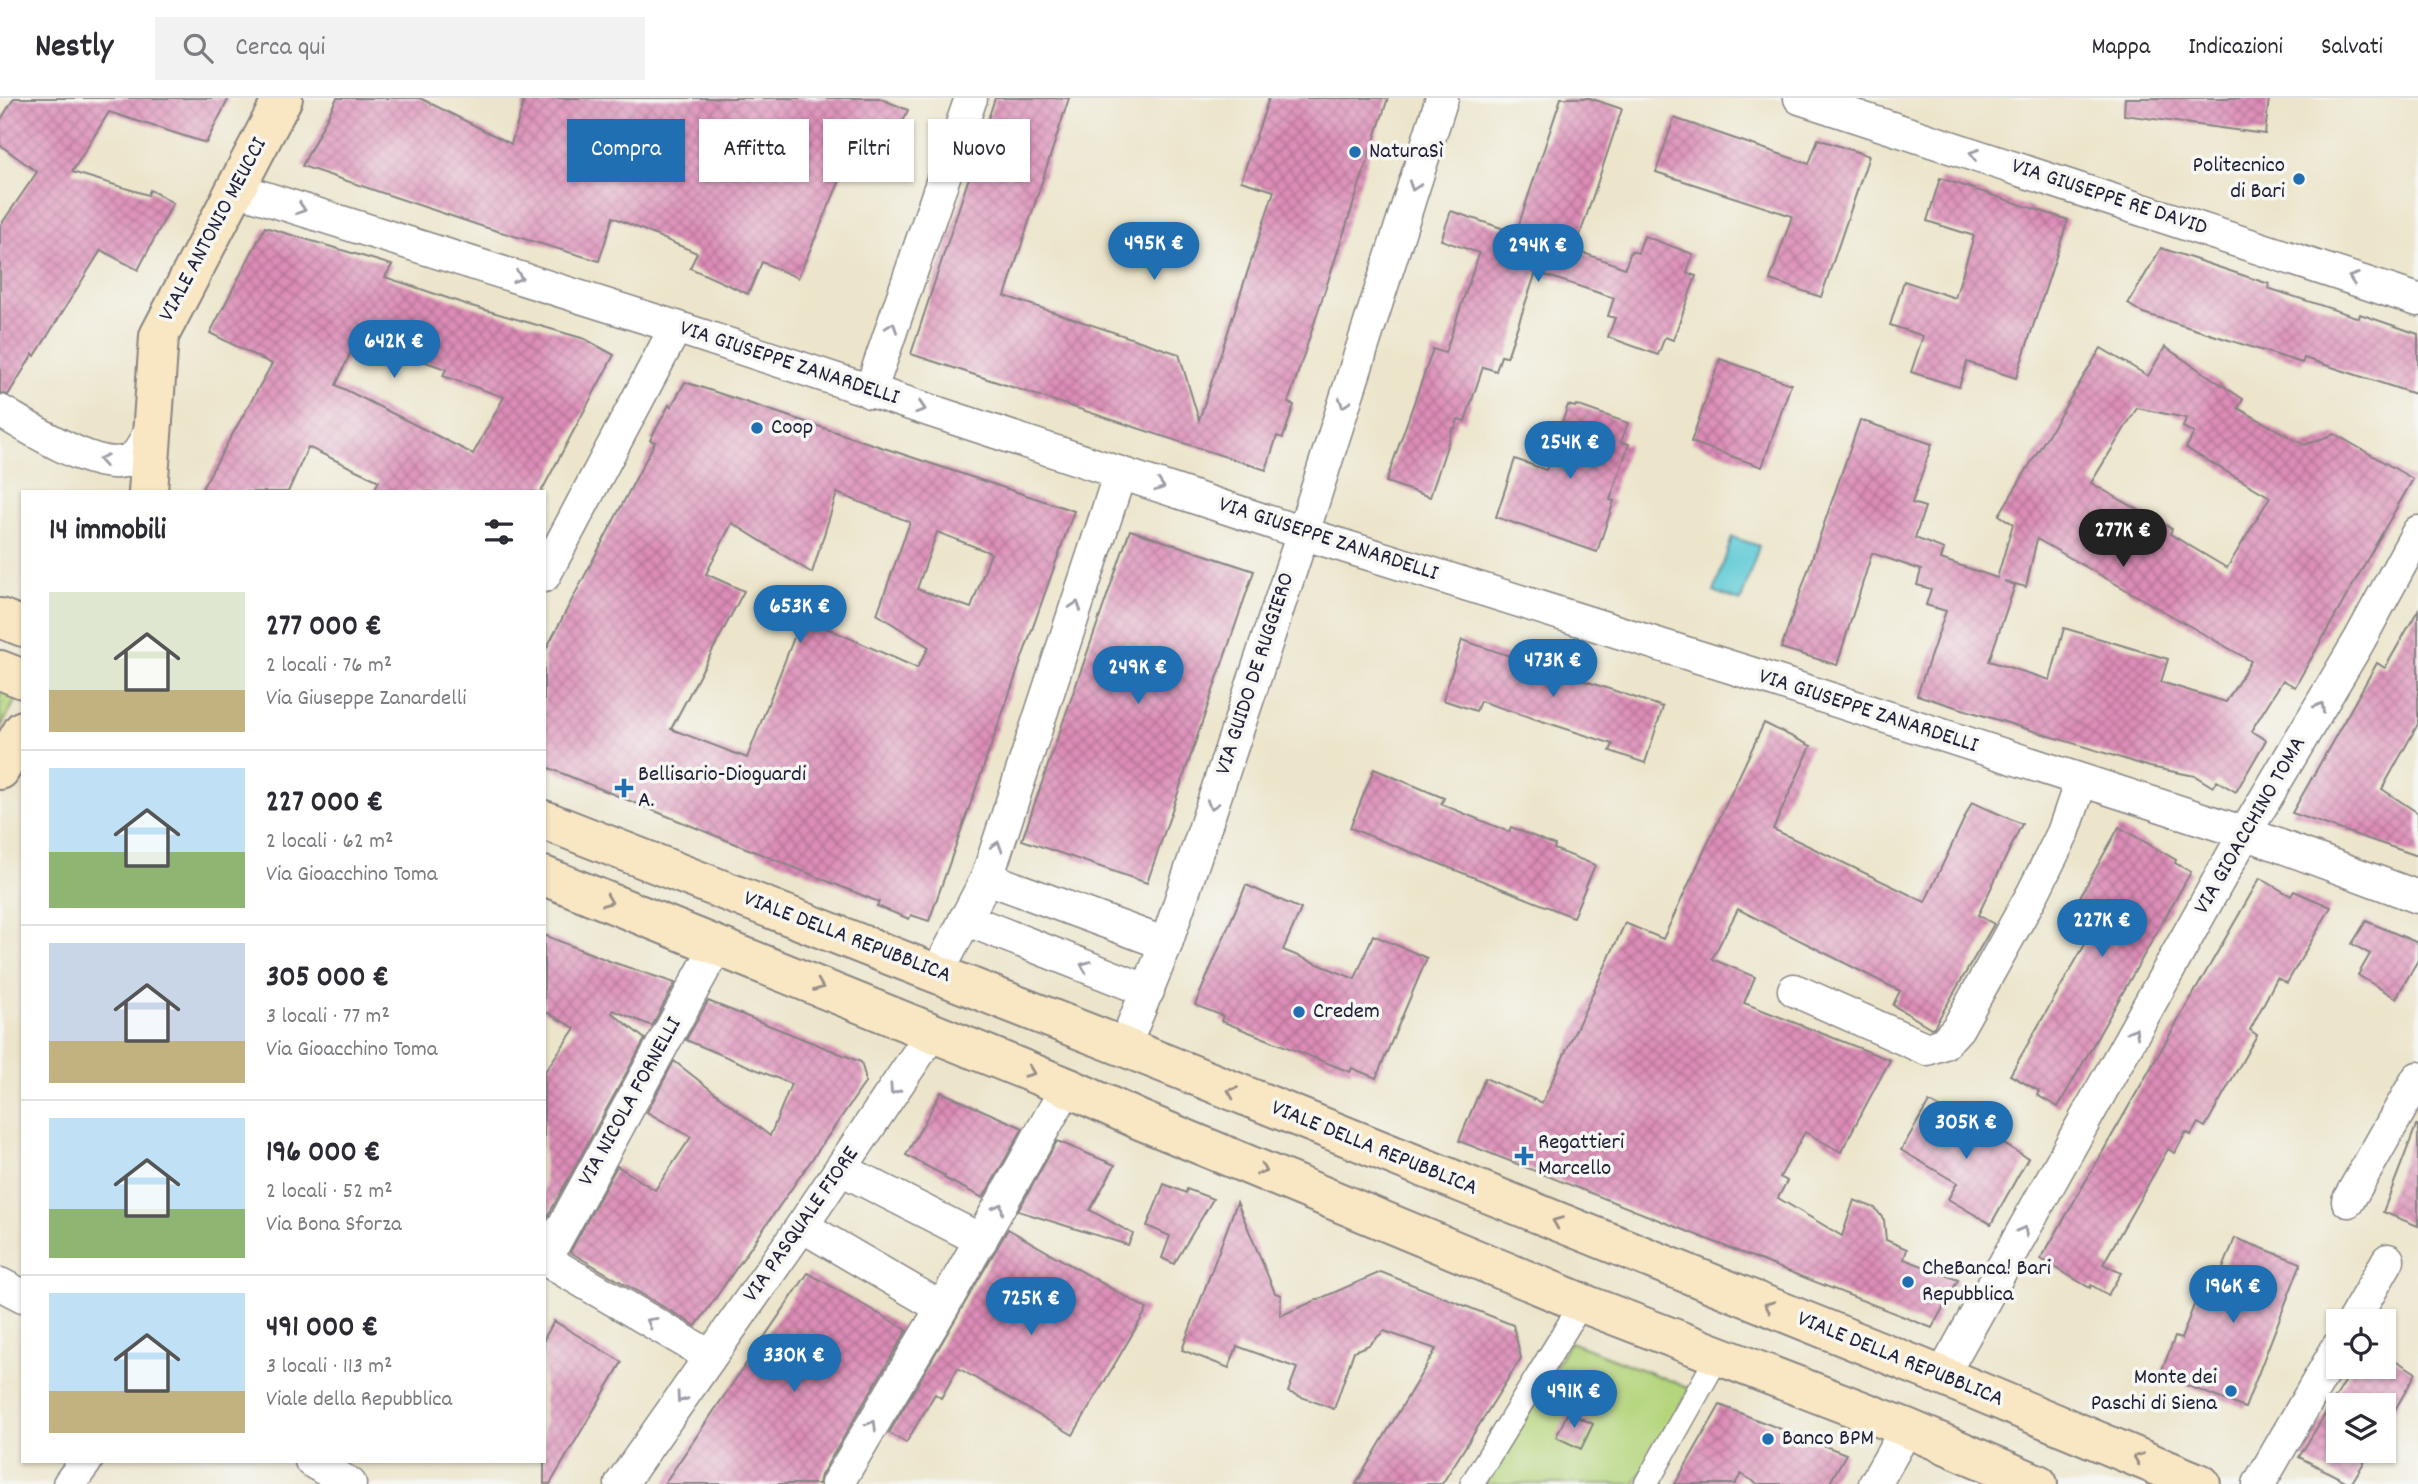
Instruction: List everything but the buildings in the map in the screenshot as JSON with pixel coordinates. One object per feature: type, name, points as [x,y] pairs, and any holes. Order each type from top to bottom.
[{"type":"main road","name":"VIALE ANTONIO MEUCCI","points":[[148,490],[159,336],[283,98]]},
{"type":"main road","points":[[0,618],[21,626]]},
{"type":"main road","points":[[0,670],[21,678]]},
{"type":"main road","points":[[0,770],[21,733]]},
{"type":"main road","name":"VIALE DELLA REPUBBLICA","points":[[546,821],[1124,1047],[1942,1376],[2201,1484]]},
{"type":"main road","points":[[546,877],[1067,1087],[1140,1120],[1582,1303],[1907,1428],[2038,1484]]},
{"type":"street","points":[[870,392],[971,98]]},
{"type":"street","name":"VIA GUIDO DE RUGGIERO","points":[[1124,1047],[1166,944],[1303,533],[1442,98]]},
{"type":"street","name":"VIA GIUSEPPE RE DAVID","points":[[1800,98],[2418,300]]},
{"type":"street","name":"VIA GIUSEPPE ZANARDELLI","points":[[236,189],[676,327],[1303,533],[2245,833],[2418,897]]},
{"type":"street","points":[[546,572],[676,327]]},
{"type":"street","points":[[0,411],[84,456],[105,463],[119,463],[135,456],[152,426]]},
{"type":"street","points":[[937,974],[987,878],[1120,473]]},
{"type":"street","name":"VIA GIOACCHINO TOMA","points":[[1942,1376],[2245,833],[2418,533]]},
{"type":"street","points":[[1794,990],[1927,1049],[1944,1043],[1958,1028],[2033,893],[2063,833],[2081,781]]},
{"type":"street","points":[[987,878],[1166,944]]},
{"type":"street","points":[[965,919],[1148,991]]},
{"type":"street","name":"VIA NICOLA FORNELLI","points":[[546,1256],[717,944]]},
{"type":"street","name":"VIA PASQUALE FIORE","points":[[621,1484],[802,1226],[932,1033]]},
{"type":"street","points":[[2348,1201],[2418,1077]]},
{"type":"street","points":[[837,1484],[942,1308],[1067,1087]]},
{"type":"street","points":[[841,1169],[981,1240]]},
{"type":"street","points":[[802,1226],[942,1308]]},
{"type":"street","points":[[2360,1309],[2388,1260]]},
{"type":"street","points":[[546,1261],[710,1356]]},
{"type":"street","points":[[0,1284],[21,1295]]},
{"type":"street","points":[[1472,1484],[1582,1303]]},
{"type":"street","points":[[1646,1484],[1718,1356]]},
{"type":"street","points":[[2259,1484],[2326,1368]]},
{"type":"street","points":[[1875,1484],[1907,1428]]},
{"type":"street","points":[[69,1484],[85,1463]]},
{"type":"green space","points":[[0,687],[14,696],[15,701],[0,729]]},
{"type":"green space","points":[[1570,1342],[1690,1388],[1635,1484],[1483,1484]]},
{"type":"water","points":[[1732,537],[1759,546],[1741,601],[1714,592]]},
{"type":"place","name":"NaturaSì","points":[[1355,152]]},
{"type":"place","name":"Politecnico di Bari","points":[[2299,179]]},
{"type":"place","name":"Coop","points":[[757,428]]},
{"type":"place","name":"Bellisario-Dioguardi A.","points":[[624,788]]},
{"type":"place","name":"Credem","points":[[1299,1012]]},
{"type":"place","name":"Regattieri Marcello","points":[[1524,1156]]},
{"type":"place","name":"CheBanca! Bari Repubblica","points":[[1908,1282]]},
{"type":"place","name":"Monte dei Paschi di Siena","points":[[2231,1391]]},
{"type":"place","name":"Banco BPM","points":[[1768,1439]]}]
